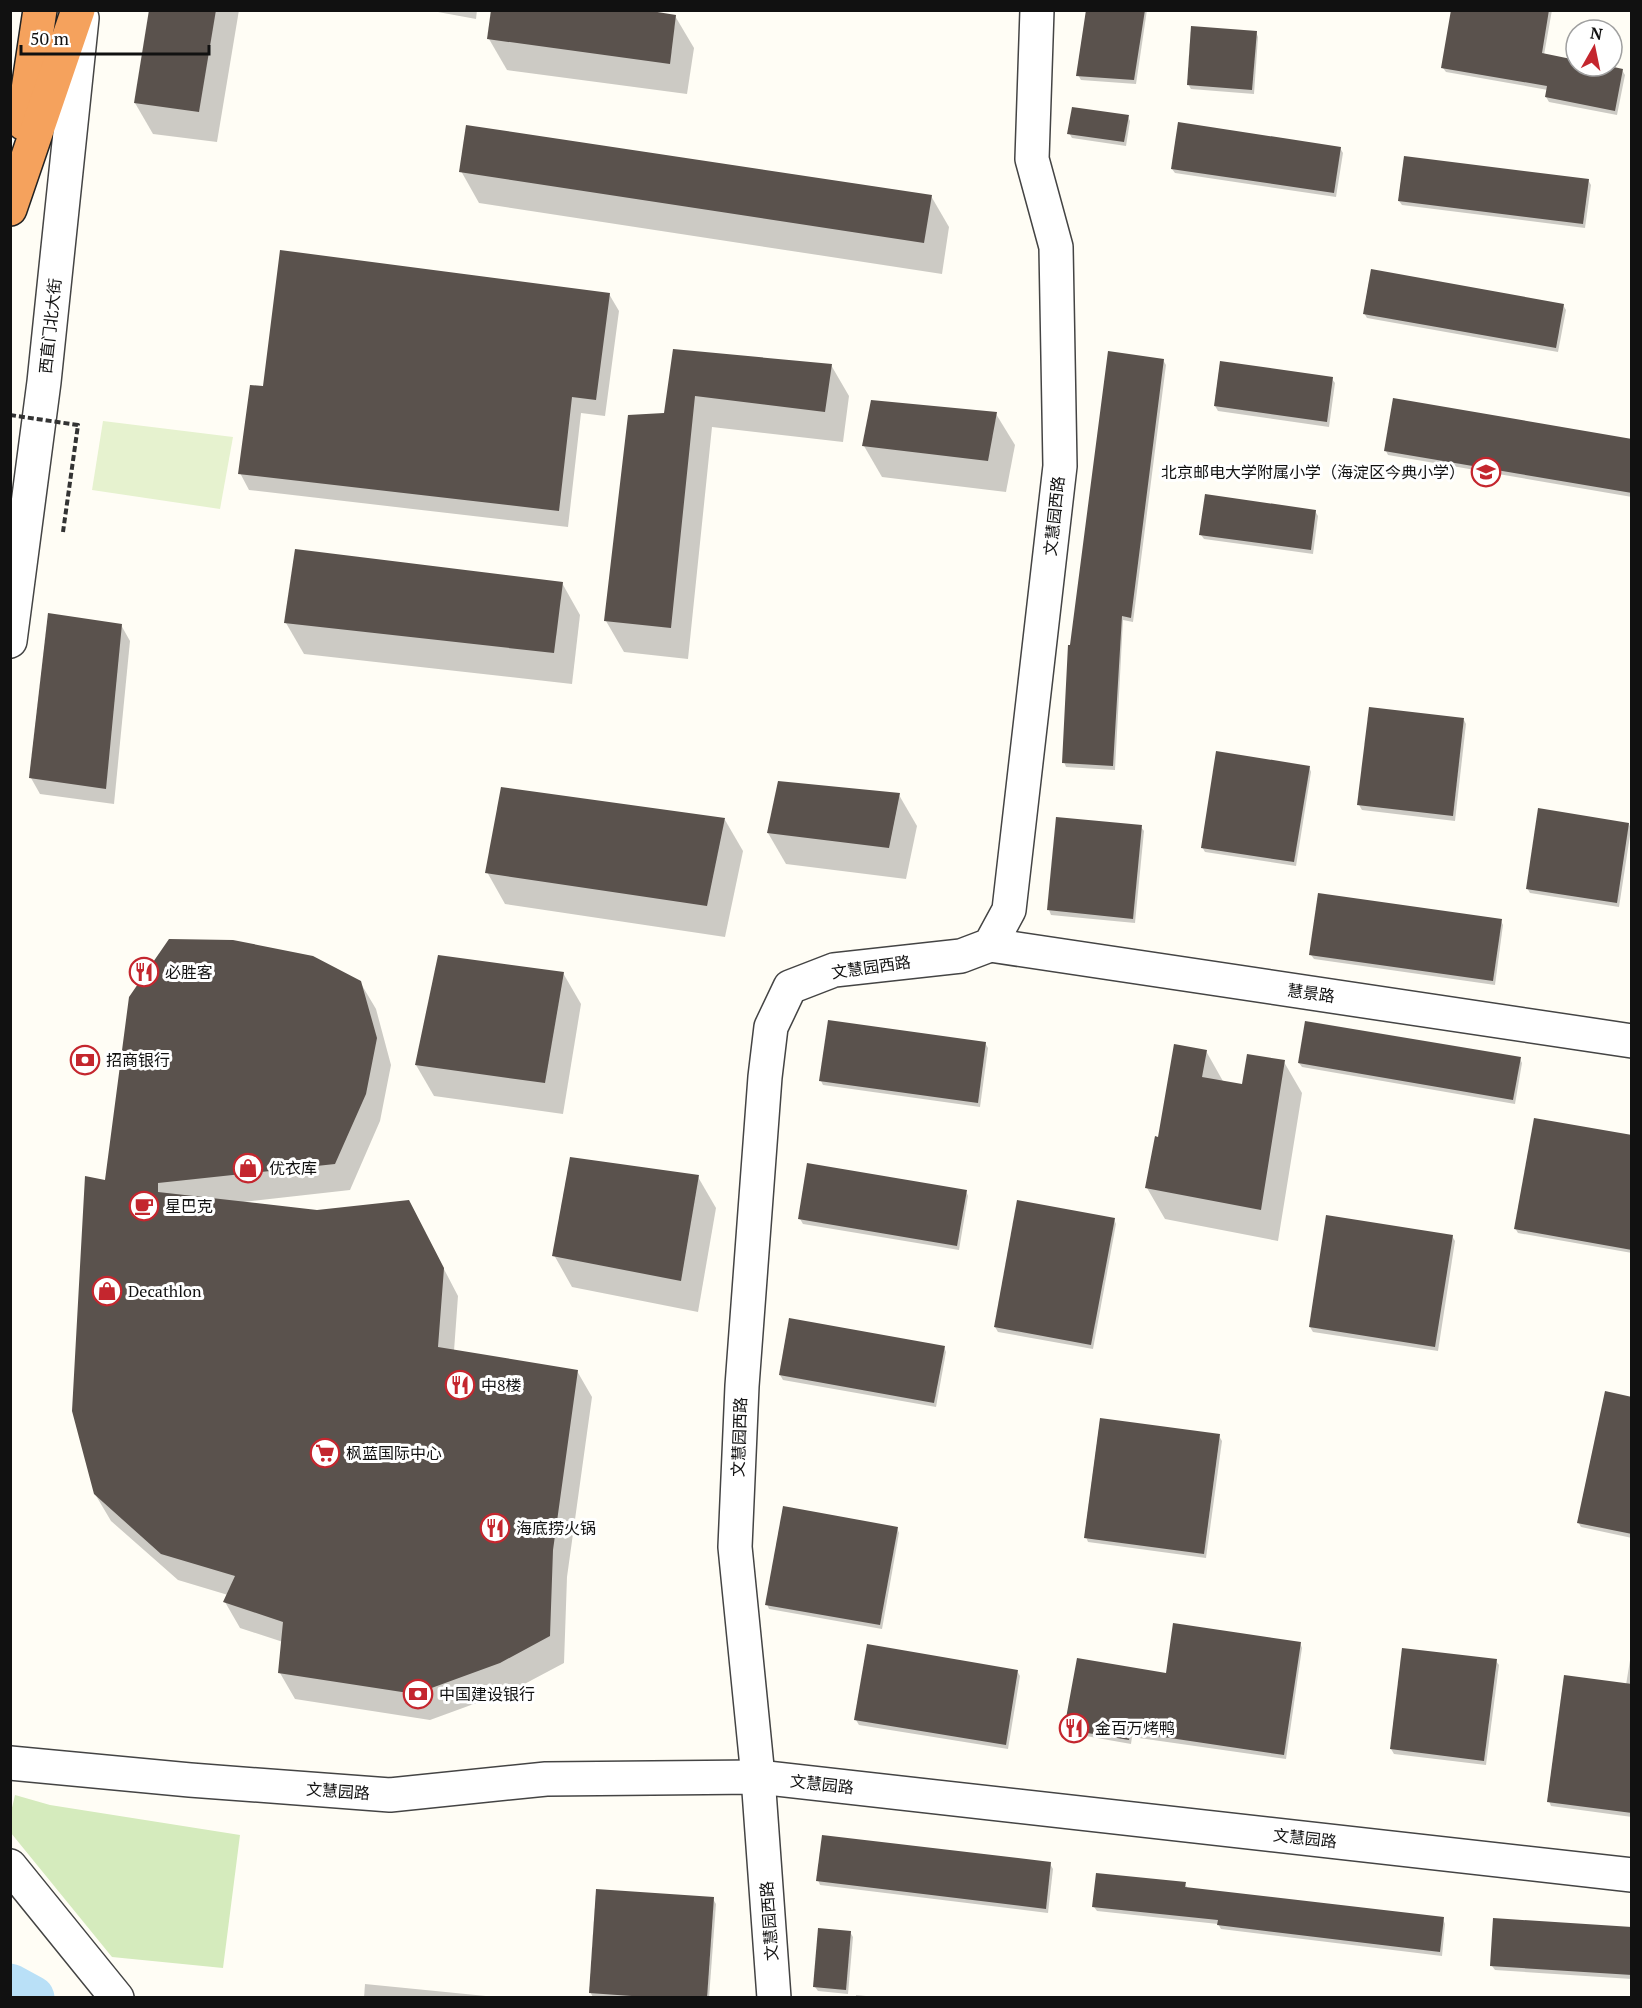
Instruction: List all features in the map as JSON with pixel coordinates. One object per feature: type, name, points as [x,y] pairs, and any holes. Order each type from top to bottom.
[{"type":"highway","points":[[10,208],[40,10]]},
{"type":"highway","points":[[10,208],[78,10]]},
{"type":"street","name":"西直门北大街","points":[[10,641],[44,382],[83,10]]},
{"type":"street","name":"文慧园西路","points":[[774,1998],[758,1777],[735,1547],[742,1386],[765,1077],[771,1027],[789,987],[834,970],[961,956],[990,945],[1009,910],[1060,466],[1056,247],[1032,159],[1037,10]]},
{"type":"street","name":"慧景路","points":[[990,945],[1632,1041]]},
{"type":"street","name":"文慧园路","points":[[10,1763],[190,1780],[390,1795],[546,1779],[758,1777],[1632,1875]]},
{"type":"street","points":[[10,1866],[117,1998]]},
{"type":"path","points":[[10,415],[78,425],[63,532]]},
{"type":"green space","points":[[103,421],[233,437],[220,509],[92,490]]},
{"type":"green space","points":[[15,1795],[50,1805],[240,1835],[223,1968],[112,1957],[11,1833],[11,1812]]},
{"type":"building","points":[[149,10],[216,10],[199,112],[134,103]]},
{"type":"building","points":[[491,10],[645,10],[676,15],[670,64],[487,39]]},
{"type":"building","points":[[1086,10],[1145,10],[1134,80],[1076,76]]},
{"type":"building","points":[[1451,10],[1549,10],[1542,53],[1564,58],[1564,78],[1621,78],[1615,111],[1545,97],[1547,86],[1441,68]]},
{"type":"building","points":[[1191,26],[1257,31],[1252,90],[1187,85]]},
{"type":"building","points":[[1072,107],[1129,115],[1124,142],[1067,134]]},
{"type":"building","points":[[1178,122],[1341,147],[1334,193],[1171,169]]},
{"type":"building","points":[[466,125],[932,195],[924,243],[459,172]]},
{"type":"building","points":[[1404,156],[1589,179],[1583,224],[1398,201]]},
{"type":"building","points":[[280,250],[610,293],[596,400],[572,397],[559,511],[238,474],[250,385],[263,386]]},
{"type":"building","points":[[1371,269],[1564,304],[1556,348],[1363,314]]},
{"type":"building","points":[[673,349],[832,364],[825,412],[695,396],[671,628],[604,621],[628,415],[664,413]]},
{"type":"building","points":[[1108,351],[1164,359],[1131,618],[1122,616],[1113,766],[1062,763],[1068,645],[1070,645]]},
{"type":"building","points":[[1220,361],[1333,377],[1327,422],[1214,406]]},
{"type":"building","points":[[1393,398],[1632,439],[1632,493],[1384,451]]},
{"type":"building","points":[[871,400],[997,412],[988,461],[862,446]]},
{"type":"building","points":[[1205,494],[1316,510],[1311,550],[1199,535]]},
{"type":"building","points":[[295,549],[563,582],[554,653],[284,623]]},
{"type":"building","points":[[48,613],[122,624],[106,789],[29,778]]},
{"type":"building","points":[[1369,707],[1464,718],[1453,816],[1357,805]]},
{"type":"building","points":[[1216,751],[1310,766],[1294,862],[1201,848]]},
{"type":"building","points":[[778,781],[900,793],[889,848],[767,833]]},
{"type":"building","points":[[501,787],[725,818],[707,906],[485,873]]},
{"type":"building","points":[[1538,808],[1629,823],[1617,903],[1526,889]]},
{"type":"building","points":[[1056,817],[1142,825],[1133,919],[1047,910]]},
{"type":"building","points":[[1318,893],[1502,919],[1493,981],[1309,955]]},
{"type":"building","name":"枫蓝国际中心","points":[[169,939],[233,940],[313,956],[361,981],[377,1038],[366,1094],[335,1164],[158,1183],[158,1192],[317,1210],[409,1200],[444,1268],[438,1347],[578,1370],[553,1550],[550,1636],[500,1663],[415,1694],[278,1673],[283,1622],[223,1602],[235,1576],[161,1554],[94,1494],[72,1411],[85,1176],[105,1180],[129,997]]},
{"type":"building","points":[[438,955],[564,972],[545,1083],[415,1065]]},
{"type":"building","points":[[828,1020],[986,1042],[978,1103],[819,1081]]},
{"type":"building","points":[[1305,1021],[1521,1057],[1513,1100],[1298,1063]]},
{"type":"building","points":[[1174,1044],[1207,1050],[1202,1077],[1242,1084],[1247,1054],[1285,1060],[1261,1210],[1145,1188],[1155,1136],[1158,1137]]},
{"type":"building","points":[[1534,1118],[1632,1135],[1632,1250],[1514,1229]]},
{"type":"building","points":[[570,1157],[699,1175],[681,1281],[552,1256]]},
{"type":"building","points":[[807,1163],[967,1190],[957,1246],[798,1219]]},
{"type":"building","points":[[1017,1200],[1115,1218],[1091,1345],[994,1327]]},
{"type":"building","points":[[1326,1215],[1453,1235],[1435,1347],[1309,1327]]},
{"type":"building","points":[[789,1318],[945,1346],[934,1403],[779,1375]]},
{"type":"building","points":[[1605,1391],[1632,1397],[1632,1534],[1577,1523]]},
{"type":"building","points":[[1100,1418],[1220,1434],[1204,1554],[1084,1538]]},
{"type":"building","points":[[783,1506],[898,1527],[880,1625],[765,1605]]},
{"type":"building","points":[[1173,1623],[1301,1642],[1284,1755],[1130,1732],[1129,1740],[1064,1729],[1077,1658],[1166,1673]]},
{"type":"building","points":[[867,1644],[1018,1670],[1006,1745],[854,1720]]},
{"type":"building","points":[[1402,1648],[1497,1659],[1484,1761],[1390,1749]]},
{"type":"building","points":[[1564,1675],[1632,1684],[1632,1813],[1547,1802]]},
{"type":"building","points":[[822,1835],[1051,1862],[1046,1909],[816,1881]]},
{"type":"building","points":[[1096,1873],[1186,1882],[1185,1887],[1444,1917],[1440,1952],[1217,1925],[1218,1920],[1092,1907]]},
{"type":"building","points":[[596,1889],[714,1897],[707,1998],[660,1998],[589,1993]]},
{"type":"building","points":[[1493,1918],[1632,1927],[1632,1975],[1490,1966]]},
{"type":"building","points":[[818,1928],[851,1931],[846,1990],[813,1987]]},
{"type":"waterway","points":[[10,1986],[32,1998]]},
{"type":"place","name":"北京邮电大学附属小学（海淀区今典小学）","points":[[1486,472]]},
{"type":"place","name":"必胜客","points":[[144,972]]},
{"type":"place","name":"招商银行","points":[[85,1060]]},
{"type":"place","name":"优衣库","points":[[248,1168]]},
{"type":"place","name":"星巴克","points":[[144,1206]]},
{"type":"place","name":"Decathlon","points":[[107,1291]]},
{"type":"place","name":"中8楼","points":[[460,1385]]},
{"type":"place","name":"枫蓝国际中心","points":[[325,1453]]},
{"type":"place","name":"海底捞火锅","points":[[495,1528]]},
{"type":"place","name":"中国建设银行","points":[[418,1694]]},
{"type":"place","name":"金百万烤鸭","points":[[1074,1728]]}]
